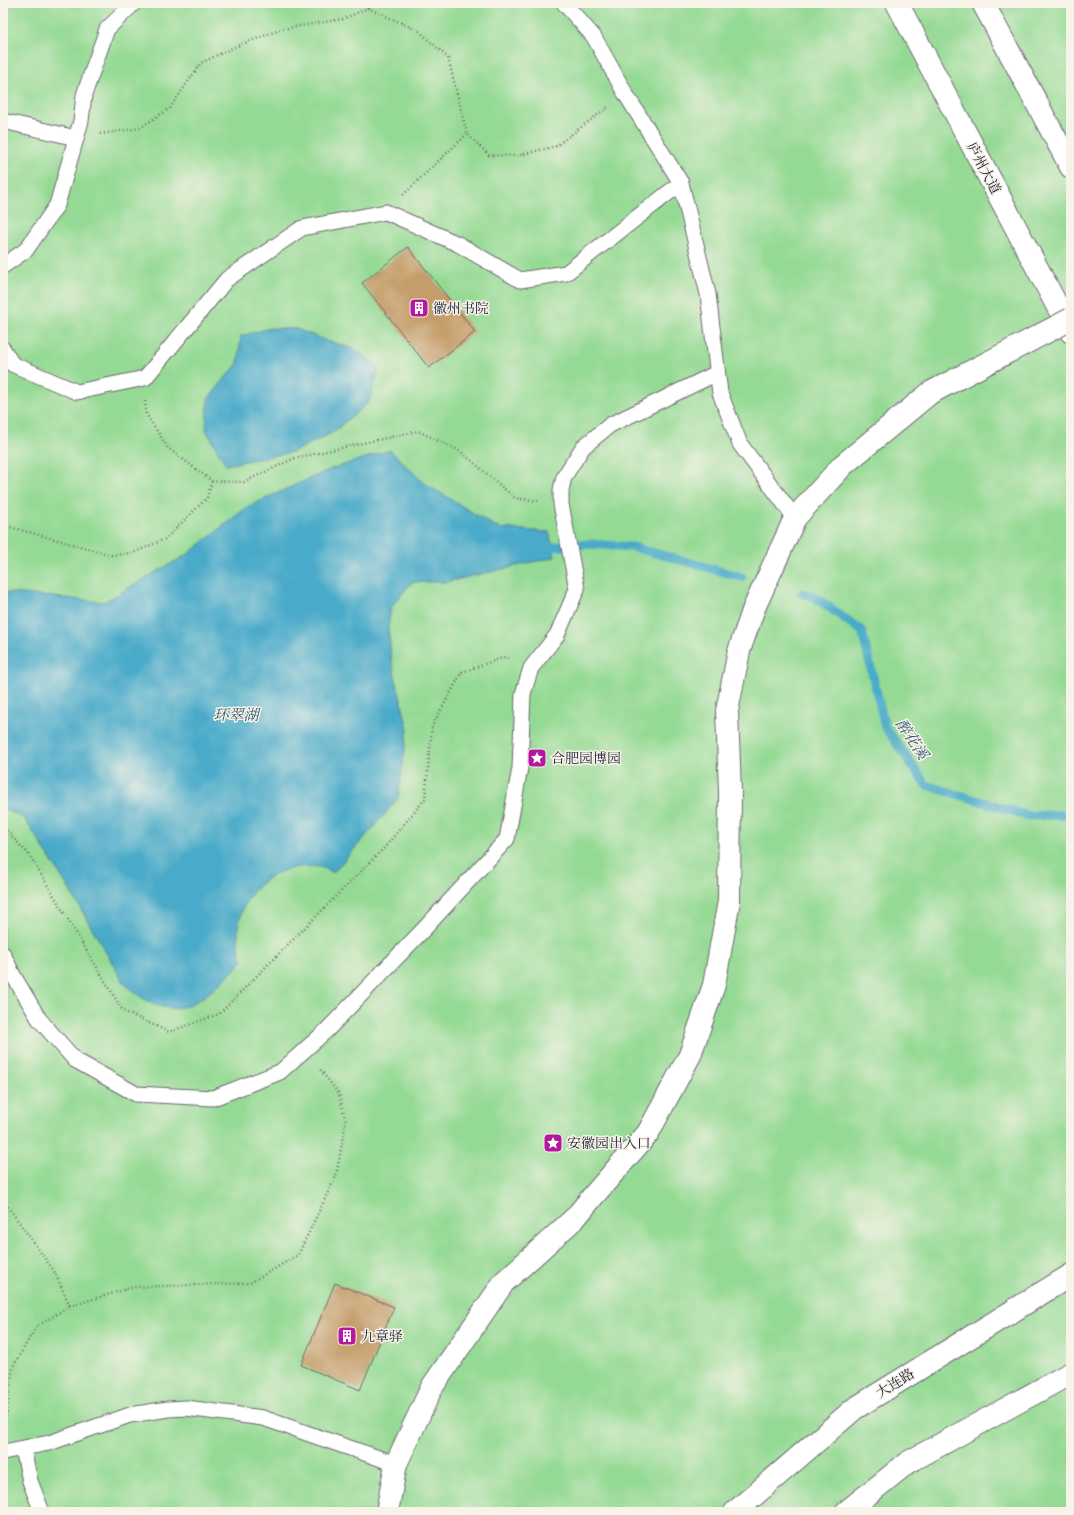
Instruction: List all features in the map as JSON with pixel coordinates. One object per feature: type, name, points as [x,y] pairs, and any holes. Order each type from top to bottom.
[{"type":"street","name":"庐州大道","points":[[898,3],[1071,332]]},
{"type":"street","points":[[983,3],[1071,167]]},
{"type":"street","points":[[386,1512],[396,1464],[432,1387],[504,1282],[575,1218],[648,1133],[690,1055],[714,985],[729,901],[730,792],[727,711],[739,651],[754,608],[796,518],[843,465],[930,393],[1071,319]]},
{"type":"street","name":"大连路","points":[[735,1512],[854,1409],[1071,1275]]},
{"type":"street","points":[[846,1512],[907,1463],[1071,1373]]},
{"type":"lane","points":[[3,266],[26,250],[57,205],[81,121],[84,95],[107,29],[134,3]]},
{"type":"lane","points":[[564,3],[594,37],[625,93],[681,183],[708,294],[720,393],[740,444],[796,518]]},
{"type":"lane","points":[[3,121],[76,138]]},
{"type":"lane","points":[[3,349],[12,364],[77,392],[145,378],[227,279],[302,228],[386,212],[458,244],[520,280],[566,273],[681,183]]},
{"type":"lane","points":[[3,954],[13,975],[39,1019],[75,1060],[136,1094],[213,1098],[280,1072],[327,1030],[424,929],[507,839],[520,768],[523,694],[532,668],[557,635],[576,589],[561,497],[564,477],[583,447],[610,425],[717,373]]},
{"type":"lane","points":[[3,1452],[50,1443],[130,1415],[168,1409],[186,1408],[263,1418],[396,1464]]},
{"type":"lane","points":[[23,1449],[30,1481],[42,1512]]},
{"type":"path","points":[[367,3],[368,8]]},
{"type":"path","points":[[76,138],[140,128],[170,108],[200,63],[232,48],[282,29],[343,19],[368,8],[419,31],[448,58],[467,134],[489,155],[516,156],[556,146],[625,93]]},
{"type":"path","points":[[386,212],[467,134]]},
{"type":"path","points":[[145,378],[146,414],[168,448],[212,481],[244,482],[295,458],[418,431],[460,451],[515,498],[561,497]]},
{"type":"path","points":[[3,525],[111,554],[134,553],[165,539],[207,498],[212,481]]},
{"type":"path","points":[[3,829],[6,830],[30,856],[123,1011],[169,1032],[219,1014],[385,847],[425,799],[432,726],[462,672],[505,657],[532,668]]},
{"type":"path","points":[[4,1429],[13,1367],[36,1327],[70,1306],[134,1287],[250,1284],[298,1255],[336,1176],[346,1122],[340,1094],[305,1050]]},
{"type":"path","points":[[3,1200],[54,1271],[70,1306]]},
{"type":"green space","name":"合肥园博园","points":[[3,3],[1071,3],[1071,1512],[3,1512]]},
{"type":"water","points":[[270,328],[297,329],[327,341],[355,349],[379,367],[369,402],[332,433],[293,452],[226,465],[206,430],[208,399],[238,363],[241,336]]},
{"type":"water","name":"环翠湖","points":[[390,450],[424,483],[498,528],[549,532],[555,557],[446,582],[412,582],[391,607],[388,628],[392,663],[408,729],[398,798],[333,873],[320,867],[298,867],[275,874],[256,888],[243,908],[240,919],[238,939],[243,961],[215,988],[188,1005],[174,1008],[158,1006],[142,998],[124,983],[65,882],[24,818],[3,808],[3,592],[104,602],[188,554],[247,507],[331,469]]},
{"type":"building","name":"徽州书院","points":[[408,247],[475,332],[429,368],[362,283]]},
{"type":"building","name":"九章驿","points":[[335,1283],[394,1307],[360,1390],[301,1365]]},
{"type":"waterway","points":[[552,547],[590,544],[633,547],[742,577]]},
{"type":"waterway","name":"醉花溪","points":[[802,593],[815,597],[862,631],[885,727],[926,785],[1029,816],[1071,814]]},
{"type":"place","name":"徽州书院","points":[[419,308]]},
{"type":"place","name":"合肥园博园","points":[[537,758]]},
{"type":"place","name":"安徽园出入口","points":[[553,1143]]},
{"type":"place","name":"九章驿","points":[[347,1336]]}]
